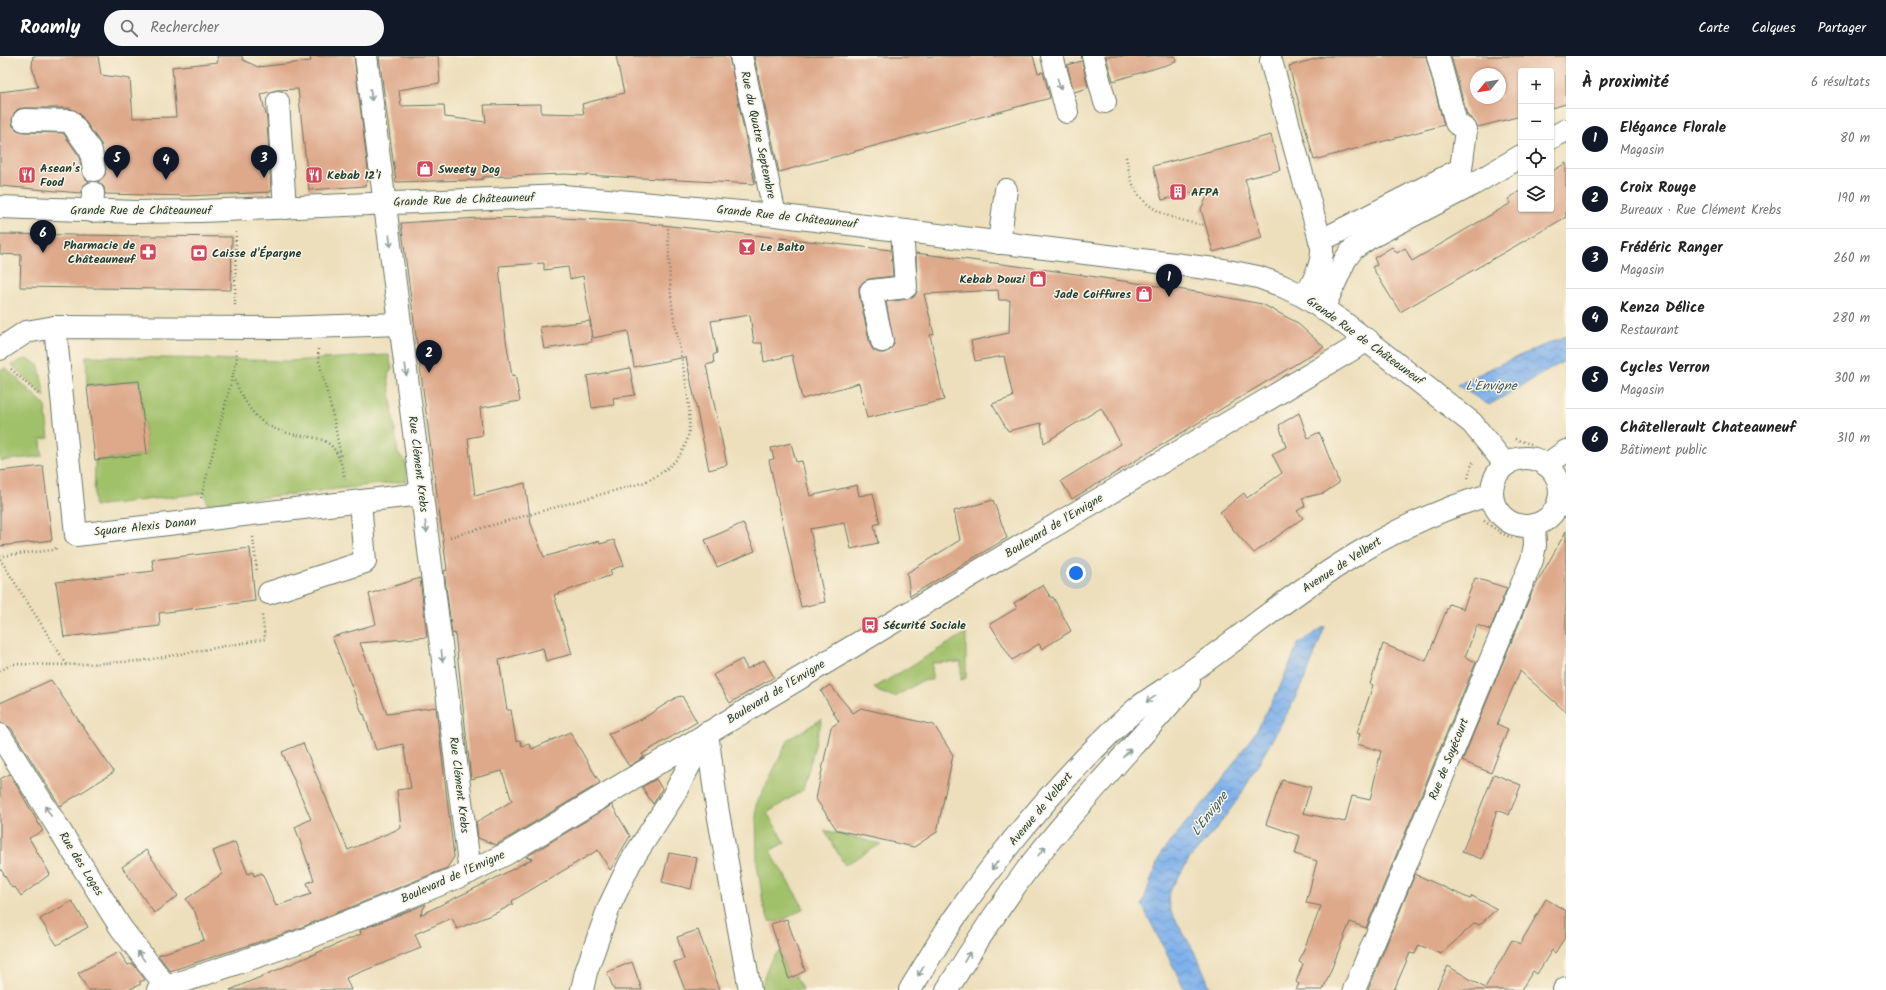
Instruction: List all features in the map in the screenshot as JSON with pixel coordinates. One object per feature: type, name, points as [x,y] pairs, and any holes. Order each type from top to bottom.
[{"type":"street","name":"Rue Clément Krebs","points":[[366,56],[470,872]]},
{"type":"street","name":"Rue du Quatre Septembre","points":[[741,56],[775,215]]},
{"type":"street","points":[[1052,56],[1067,112]]},
{"type":"street","points":[[1093,56],[1105,102]]},
{"type":"street","points":[[1320,241],[1460,169],[1466,130],[1456,123],[1438,56]]},
{"type":"street","points":[[1271,61],[1320,241],[1322,254],[1317,273],[1305,297]]},
{"type":"street","points":[[278,102],[285,208]]},
{"type":"street","points":[[24,120],[70,121],[91,151],[94,170]]},
{"type":"street","points":[[1554,136],[1566,130]]},
{"type":"street","points":[[1323,309],[1345,260],[1353,249],[1369,238],[1472,185],[1518,158]]},
{"type":"street","points":[[998,243],[1006,190]]},
{"type":"street","name":"Grande Rue de Châteauneuf","points":[[0,207],[93,202],[235,210],[385,202],[563,196],[775,215],[1223,270],[1258,277],[1280,285],[1305,297],[1323,309],[1368,340],[1472,423],[1500,458]]},
{"type":"street","points":[[882,341],[871,291],[906,287],[902,231]]},
{"type":"street","points":[[5,358],[26,332],[55,327],[234,328],[400,324]]},
{"type":"street","name":"Square Alexis Danan","points":[[55,327],[76,534],[251,515],[421,494]]},
{"type":"street","name":"Boulevard de l'Envigne","points":[[164,989],[296,943],[470,872],[506,854],[1368,340]]},
{"type":"street","points":[[1546,465],[1566,452]]},
{"type":"street","points":[[1500,458],[1515,460],[1526,458],[1537,459],[1546,465],[1554,472],[1558,481],[1562,504],[1534,533],[1525,526],[1515,524],[1506,519],[1499,512],[1492,494],[1493,483],[1498,473],[1500,458]]},
{"type":"street","name":"Avenue de Velbert","points":[[910,990],[953,920],[1016,837],[1073,770],[1137,709],[1206,662],[1333,569],[1384,537],[1442,510],[1492,494]]},
{"type":"street","points":[[264,594],[365,562],[355,502]]},
{"type":"street","name":"Rue de Soyécourt","points":[[1354,990],[1532,560],[1534,533]]},
{"type":"street","name":"Avenue de Velbert","points":[[947,990],[977,940],[1035,859],[1097,785],[1150,728],[1206,662]]},
{"type":"street","points":[[582,990],[586,972],[609,907],[630,863],[672,798],[707,733]]},
{"type":"street","points":[[707,733],[717,807],[750,990]]},
{"type":"street","name":"Rue des Loges","points":[[0,735],[121,928],[164,989]]},
{"type":"path","points":[[1126,157],[1134,185],[1138,193],[1148,205],[1174,218],[1205,225]]},
{"type":"path","points":[[428,543],[645,482],[669,468],[680,456],[686,443],[690,426],[681,356],[672,304],[669,206]]},
{"type":"path","points":[[204,520],[201,499],[237,359],[234,328],[235,210]]},
{"type":"path","points":[[317,326],[319,361],[333,416],[341,460],[355,502]]},
{"type":"path","points":[[5,358],[65,419]]},
{"type":"path","points":[[233,377],[242,395],[254,413],[270,427],[287,433],[314,437],[328,442],[341,460]]},
{"type":"path","points":[[1467,480],[1472,463],[1500,458],[1511,438],[1530,444],[1536,443]]},
{"type":"path","points":[[0,671],[12,664],[68,665],[141,661],[265,639],[264,594],[251,515]]},
{"type":"path","points":[[1482,520],[1501,533],[1519,540],[1534,533]]},
{"type":"path","points":[[68,665],[0,558],[53,550],[76,534]]},
{"type":"green space","points":[[389,355],[392,369],[388,375],[398,454],[405,460],[407,481],[207,504],[205,493],[94,506],[95,460],[147,454],[139,381],[87,386],[86,356],[288,361]]},
{"type":"green space","points":[[24,359],[32,361],[39,366],[45,397],[12,365]]},
{"type":"green space","points":[[6,368],[45,405],[49,438],[41,439],[42,456],[0,461],[0,370]]},
{"type":"green space","points":[[966,633],[966,678],[961,680],[961,662],[932,663],[932,680],[921,681],[895,697],[879,692],[874,688]]},
{"type":"green space","points":[[822,719],[803,790],[767,813],[785,842],[770,851],[804,908],[780,922],[769,921],[764,908],[757,864],[756,805],[789,739]]},
{"type":"green space","points":[[824,830],[881,844],[845,865]]},
{"type":"green space","points":[[780,951],[789,979],[795,976],[803,990],[761,990],[769,963]]},
{"type":"water","name":"L'Envigne","points":[[1566,336],[1566,360],[1489,405],[1457,385],[1498,365]]},
{"type":"water","points":[[1325,626],[1308,672],[1289,710],[1240,796],[1216,829],[1190,858],[1171,889],[1168,900],[1171,912],[1198,958],[1211,990],[1185,990],[1142,905],[1160,855],[1211,795],[1257,730],[1280,687],[1298,644]]},
{"type":"building","points":[[33,56],[98,56],[101,75],[130,79],[133,118],[176,117],[172,67],[218,62],[217,56],[242,56],[243,60],[258,67],[311,61],[310,56],[354,56],[369,178],[365,186],[309,190],[298,89],[277,90],[261,94],[267,119],[271,192],[188,196],[105,194],[104,187],[98,182],[105,175],[106,168],[101,144],[80,114],[70,108],[18,109],[14,113],[12,120],[13,126],[17,130],[23,132],[63,133],[79,156],[84,178],[89,181],[83,186],[80,193],[0,186],[0,92],[38,87],[32,67]]},
{"type":"building","points":[[379,56],[438,56],[440,83],[399,90],[401,106],[444,105],[445,117],[486,122],[484,105],[541,104],[541,113],[584,114],[582,104],[624,93],[616,56],[729,56],[755,184],[565,174],[483,177],[483,179],[475,180],[396,182]]},
{"type":"building","points":[[754,56],[1033,56],[1038,73],[1043,72],[1050,98],[779,172]]},
{"type":"building","points":[[1106,56],[1175,56],[1176,62],[1113,81]]},
{"type":"building","points":[[1326,56],[1426,56],[1444,125],[1314,160],[1289,66]]},
{"type":"building","points":[[1451,56],[1566,56],[1566,104],[1554,107],[1554,68],[1518,68],[1518,117],[1478,127],[1467,115]]},
{"type":"building","points":[[1082,61],[1088,88],[1074,92],[1067,65]]},
{"type":"building","name":"AFPA","points":[[1271,135],[1280,170],[1245,179],[1262,238],[1213,252],[1201,209],[1211,188],[1162,200],[1153,166]]},
{"type":"building","points":[[1566,163],[1566,217],[1400,312],[1372,267],[1377,265],[1374,258],[1392,247],[1397,253],[1405,248],[1412,261],[1511,203],[1508,199],[1518,192],[1518,212],[1554,212],[1554,170]]},
{"type":"building","points":[[545,217],[634,222],[891,250],[893,276],[869,279],[863,282],[859,287],[859,294],[870,344],[873,350],[879,353],[884,353],[890,350],[894,344],[886,302],[908,299],[914,297],[917,292],[916,253],[1056,271],[1197,292],[1262,304],[1296,322],[1324,347],[1072,499],[1061,481],[1121,444],[1101,408],[1044,443],[1041,423],[1008,431],[992,404],[1013,397],[1004,356],[975,361],[971,341],[1009,333],[1010,300],[999,300],[998,290],[924,294],[934,334],[930,335],[944,400],[867,418],[859,383],[802,399],[792,355],[764,362],[762,343],[754,343],[750,315],[711,321],[717,353],[713,355],[714,363],[706,365],[727,465],[709,470],[686,357],[634,367],[628,331],[593,338],[583,276],[570,279],[568,267],[544,270],[544,263],[499,266],[506,340],[512,376],[515,375],[520,401],[480,408],[483,435],[468,438],[475,496],[525,483],[531,524],[544,557],[599,541],[600,544],[614,540],[624,565],[610,570],[612,575],[554,595],[572,654],[546,661],[543,648],[499,660],[507,710],[511,710],[516,741],[520,740],[522,746],[529,744],[532,749],[570,732],[600,783],[496,845],[478,838],[476,822],[512,801],[502,771],[471,779],[455,633],[452,634],[444,571],[447,570],[401,223],[479,218]]},
{"type":"building","points":[[0,234],[232,237],[231,290],[20,287],[21,255],[0,254]]},
{"type":"building","points":[[590,321],[592,342],[544,349],[540,327]]},
{"type":"building","points":[[630,368],[635,395],[613,398],[614,405],[592,408],[587,376]]},
{"type":"building","points":[[139,381],[147,454],[95,460],[87,386]]},
{"type":"building","points":[[1299,413],[1308,438],[1317,433],[1320,434],[1339,483],[1324,493],[1302,498],[1305,506],[1297,511],[1303,518],[1254,553],[1235,532],[1220,512],[1244,493],[1247,498],[1282,473],[1272,454],[1286,447],[1279,425]]},
{"type":"building","points":[[791,443],[796,462],[802,461],[810,496],[857,485],[859,496],[873,493],[880,523],[874,525],[878,543],[851,549],[845,523],[810,529],[825,602],[801,607],[769,460],[774,459],[771,448]]},
{"type":"building","points":[[43,466],[52,540],[0,546],[0,471]]},
{"type":"building","points":[[993,500],[1007,538],[910,596],[907,573],[960,540],[954,511]]},
{"type":"building","points":[[743,523],[755,551],[717,567],[705,540]]},
{"type":"building","points":[[1566,531],[1566,712],[1520,671],[1497,724],[1508,729],[1491,773],[1462,761],[1532,592]]},
{"type":"building","points":[[250,548],[255,601],[159,613],[160,626],[64,637],[56,582],[154,571],[152,560]]},
{"type":"building","points":[[420,578],[427,637],[360,643],[387,714],[436,707],[454,857],[447,868],[292,931],[170,971],[158,955],[204,940],[195,912],[186,899],[222,874],[213,851],[235,842],[248,874],[253,872],[254,876],[262,873],[276,906],[311,894],[307,883],[314,880],[295,827],[311,819],[282,752],[303,743],[348,850],[401,828],[397,790],[411,788],[403,744],[376,750],[364,714],[363,715],[332,637],[376,624],[369,594]]},
{"type":"building","points":[[1475,578],[1507,588],[1490,630],[1477,625],[1465,657],[1476,662],[1366,928],[1350,922],[1323,990],[1296,990],[1299,984],[1296,982],[1303,964],[1299,962],[1321,906],[1306,903],[1317,861],[1295,854],[1300,836],[1266,824],[1282,780],[1311,787],[1303,813],[1345,822],[1352,796],[1370,800],[1381,751],[1357,744],[1360,734],[1357,733],[1373,685],[1370,684],[1383,644],[1426,661],[1449,604],[1463,609]]},
{"type":"building","points":[[1043,585],[1051,598],[1053,597],[1071,631],[1042,649],[1039,644],[1012,660],[990,624],[1017,608],[1014,603]]},
{"type":"building","points":[[742,659],[747,669],[764,660],[774,677],[730,703],[713,675]]},
{"type":"building","points":[[51,680],[114,772],[60,806],[11,728],[0,721],[0,703]]},
{"type":"building","points":[[830,685],[853,713],[861,708],[934,725],[953,755],[937,832],[914,847],[837,830],[816,799],[831,727],[839,722],[821,691]]},
{"type":"building","points":[[682,696],[697,722],[642,754],[644,757],[629,766],[608,734],[642,719],[677,697]]},
{"type":"building","points":[[10,774],[43,831],[29,838],[50,874],[21,896],[15,887],[12,888],[0,868],[0,779]]},
{"type":"building","points":[[1494,774],[1521,785],[1509,815],[1497,810],[1482,859],[1462,852]]},
{"type":"building","points":[[656,779],[662,789],[653,804],[642,787]]},
{"type":"building","points":[[612,805],[630,836],[610,870],[598,850],[512,901],[513,904],[498,912],[457,929],[452,918],[415,934],[421,948],[346,978],[351,990],[230,990],[361,934],[360,930],[426,904],[420,915],[532,859],[526,857]]},
{"type":"building","points":[[146,850],[178,896],[154,913],[122,867]]},
{"type":"building","points":[[669,853],[697,858],[691,889],[662,882]]},
{"type":"building","points":[[1415,874],[1470,899],[1472,896],[1497,909],[1479,925],[1475,923],[1441,954],[1419,945],[1415,954],[1410,953],[1394,990],[1368,990]]},
{"type":"building","points":[[1546,899],[1566,911],[1566,936],[1555,953],[1552,950],[1537,974],[1533,971],[1521,990],[1436,990],[1448,966],[1485,988],[1512,940],[1520,944]]},
{"type":"building","points":[[72,901],[88,927],[57,945],[40,919]]},
{"type":"building","points":[[787,919],[805,971],[789,979],[771,924]]},
{"type":"building","points":[[698,930],[720,990],[685,990],[674,962],[684,959],[677,937]]},
{"type":"building","points":[[119,952],[128,965],[133,964],[145,980],[139,982],[141,984],[128,990],[88,990],[78,973]]},
{"type":"building","points":[[632,962],[642,990],[614,990],[607,972]]},
{"type":"place","name":"Sweety Dog","points":[[425,169]]},
{"type":"place","name":"Asean's Food","points":[[27,175]]},
{"type":"place","name":"Kebab 12'i","points":[[314,175]]},
{"type":"place","name":"Cycles Verron","points":[[117,178]]},
{"type":"place","name":"Frédéric Ranger","points":[[264,178]]},
{"type":"place","name":"Kenza Délice","points":[[166,180]]},
{"type":"place","name":"AFPA","points":[[1178,192]]},
{"type":"place","name":"Le Balto","points":[[747,247]]},
{"type":"place","name":"Pharmacie de Châteauneuf","points":[[148,252]]},
{"type":"place","name":"Châtellerault Chateauneuf","points":[[43,253]]},
{"type":"place","name":"Caisse d'Épargne","points":[[199,253]]},
{"type":"place","name":"Kebab Douzi","points":[[1038,279]]},
{"type":"place","name":"Jade Coiffures","points":[[1144,294]]},
{"type":"place","name":"Elégance Florale","points":[[1169,297]]},
{"type":"place","name":"Croix Rouge","points":[[429,373]]},
{"type":"place","name":"Sécurité Sociale","points":[[870,625]]}]
